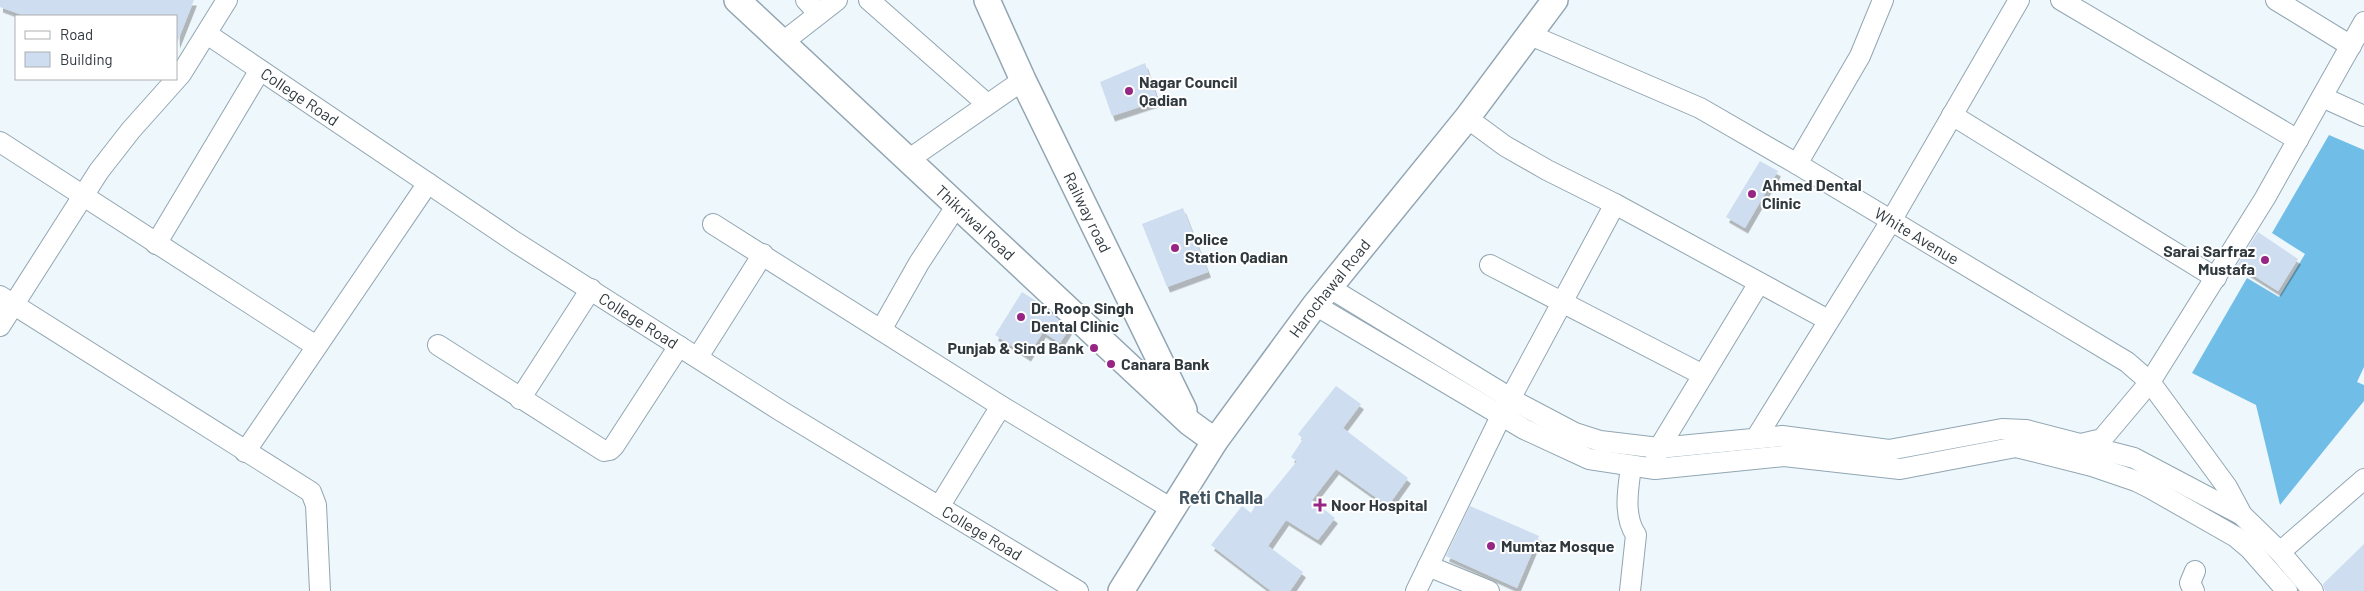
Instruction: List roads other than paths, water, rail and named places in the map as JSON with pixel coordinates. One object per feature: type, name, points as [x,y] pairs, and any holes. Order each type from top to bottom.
[{"type":"main road","name":"Thikriwal Road","points":[[737,0],[1190,423],[1215,441]]},
{"type":"main road","name":"Railway road","points":[[987,0],[1023,80],[1190,423]]},
{"type":"main road","name":"Harochawal Road","points":[[1121,591],[1215,441],[1323,296],[1466,118],[1528,34],[1556,0]]},
{"type":"street","points":[[178,77],[227,0]]},
{"type":"street","points":[[783,42],[812,7],[837,0]]},
{"type":"street","points":[[869,0],[987,104]]},
{"type":"street","points":[[1798,164],[1860,56],[1883,0]]},
{"type":"street","points":[[1768,443],[1828,320],[1892,221],[2019,0]]},
{"type":"street","points":[[2061,0],[2298,140]]},
{"type":"street","points":[[2276,0],[2351,46]]},
{"type":"street","points":[[2081,444],[2102,440],[2150,382],[2216,278],[2298,140],[2364,22]]},
{"type":"street","name":"College Road","points":[[207,34],[428,183],[679,346],[1078,591]]},
{"type":"street","name":"White Avenue","points":[[1528,34],[1700,108],[1798,164],[2127,362],[2150,382],[2227,487],[2245,518]]},
{"type":"street","points":[[156,244],[260,70]]},
{"type":"street","points":[[0,326],[7,300],[113,152],[176,80]]},
{"type":"street","points":[[908,160],[1023,80]]},
{"type":"street","points":[[2322,97],[2364,116]]},
{"type":"street","points":[[1952,115],[2216,278]]},
{"type":"street","points":[[1466,118],[1522,156],[1615,204],[1828,320]]},
{"type":"street","points":[[0,142],[82,197],[316,346]]},
{"type":"street","points":[[245,452],[428,183]]},
{"type":"street","points":[[1416,591],[1506,406],[1615,204]]},
{"type":"street","points":[[881,330],[924,256],[957,205]]},
{"type":"street","points":[[713,224],[1001,406],[1172,509]]},
{"type":"street","points":[[698,357],[763,254]]},
{"type":"street","points":[[1490,265],[1703,375]]},
{"type":"street","points":[[1655,469],[1659,448],[1759,283]]},
{"type":"street","points":[[520,399],[591,289]]},
{"type":"street","points":[[1323,296],[1506,406],[1542,417],[1589,438],[1659,448],[1768,443],[1889,450],[2003,438],[2026,430],[2081,444],[2147,464],[2245,518],[2280,552],[2313,591]]},
{"type":"street","points":[[7,300],[306,489],[314,497],[320,591]]},
{"type":"street","points":[[438,345],[598,448],[610,450],[679,346]]},
{"type":"street","points":[[939,507],[1001,406]]},
{"type":"street","points":[[1506,406],[1524,428],[1580,457],[1631,466],[1655,469],[1768,443]]},
{"type":"street","points":[[2003,438],[2024,448],[2092,466],[2136,481],[2236,537],[2249,548],[2287,591]]},
{"type":"street","points":[[1630,591],[1636,536],[1629,524],[1628,485],[1631,466]]},
{"type":"street","points":[[2280,552],[2364,479]]},
{"type":"street","points":[[2236,537],[2245,518]]},
{"type":"street","points":[[1428,566],[1489,591]]},
{"type":"street","points":[[2194,591],[2190,583],[2195,571]]},
{"type":"waterway","points":[[1969,446],[1995,440]]},
{"type":"waterway","points":[[2120,465],[2140,472]]},
{"type":"waterway","points":[[2223,516],[2238,524]]},
{"type":"place","name":"Nagar Council Qadian","points":[[1129,91]]},
{"type":"place","name":"Ahmed Dental Clinic","points":[[1752,194]]},
{"type":"place","name":"Police Station Qadian","points":[[1175,248]]},
{"type":"place","name":"Sarai Sarfraz Mustafa","points":[[2265,260]]},
{"type":"place","name":"Dr. Roop Singh Dental Clinic","points":[[1021,317]]},
{"type":"place","name":"Punjab & Sind Bank","points":[[1094,348]]},
{"type":"place","name":"Canara Bank","points":[[1111,364]]},
{"type":"place","name":"Noor Hospital","points":[[1320,505]]},
{"type":"place","name":"Mumtaz Mosque","points":[[1491,546]]},
{"type":"district","name":"Reti Challa","points":[[1221,498]]}]
